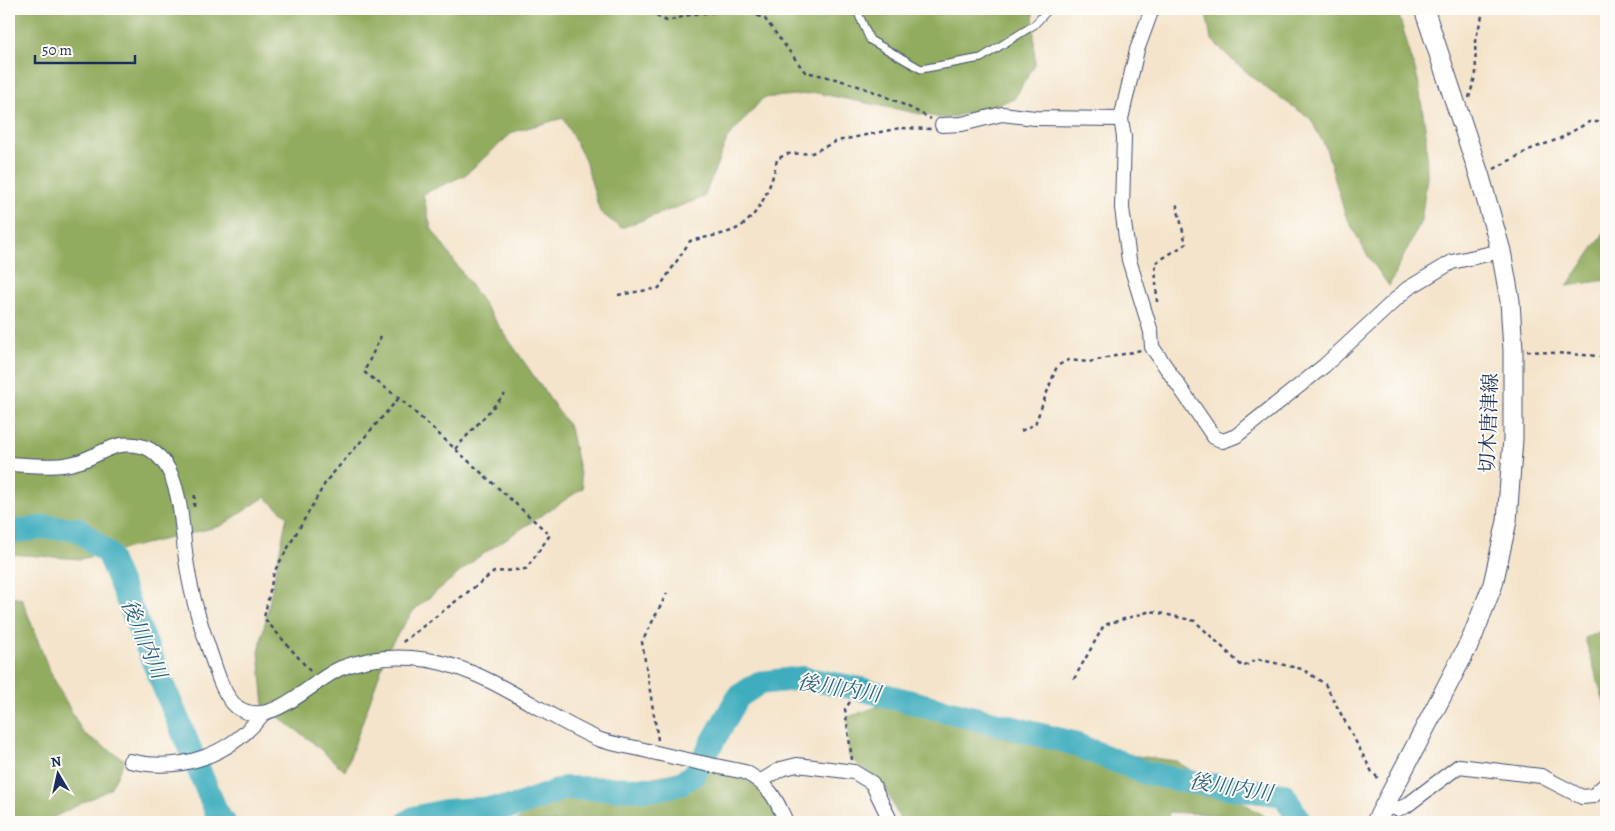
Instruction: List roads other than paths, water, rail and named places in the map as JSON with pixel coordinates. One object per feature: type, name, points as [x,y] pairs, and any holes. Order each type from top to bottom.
[{"type":"main road","name":"切木唐津線","points":[[1384,806],[1472,638],[1492,584],[1507,521],[1514,439],[1513,350],[1510,301],[1501,251],[1480,177],[1424,9]]},
{"type":"street","points":[[1152,9],[1137,50],[1121,119],[1124,137],[1122,208],[1129,260],[1151,332],[1152,347],[1214,437],[1223,441],[1236,436],[1324,366],[1407,289],[1452,262],[1501,251]]},
{"type":"street","points":[[942,125],[962,124],[1002,114],[1035,118],[1121,119]]},
{"type":"street","points":[[9,464],[57,466],[82,461],[106,448],[127,444],[144,446],[161,458],[171,475],[175,490],[187,567],[199,622],[220,682],[237,707],[249,712],[263,714]]},
{"type":"street","points":[[130,761],[151,766],[171,766],[218,752],[248,732],[263,714],[280,707],[338,670],[366,659],[393,656],[433,660],[467,669],[599,740],[745,772],[761,781],[776,799],[786,822]]},
{"type":"street","points":[[761,781],[781,769],[797,765],[854,772],[872,783],[891,822]]},
{"type":"street","points":[[1384,806],[1397,809],[1406,806],[1458,766],[1541,776],[1582,797],[1593,796],[1606,784]]},
{"type":"lane","points":[[858,9],[870,40],[921,69],[981,58],[1034,25],[1049,9]]},
{"type":"waterway","name":"後川内川","points":[[9,532],[48,527],[78,529],[108,554],[219,818],[224,822]]},
{"type":"waterway","name":"後川内川","points":[[408,822],[414,818],[445,811],[513,807],[565,788],[656,789],[679,784],[694,775],[738,697],[759,683],[803,678],[856,688],[1069,742],[1146,773],[1189,782],[1284,795],[1300,822]]}]
